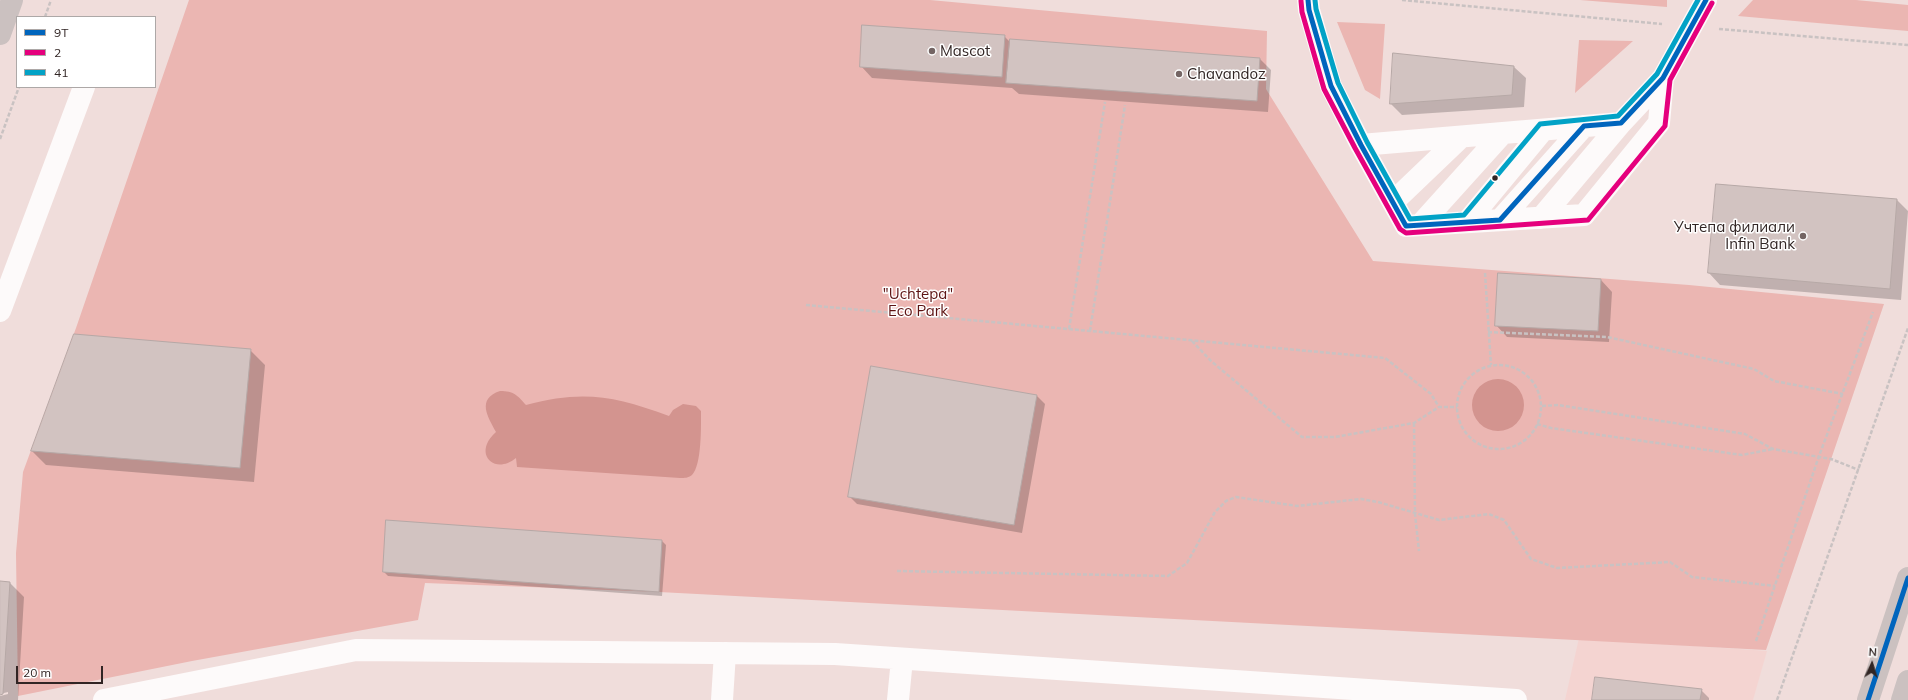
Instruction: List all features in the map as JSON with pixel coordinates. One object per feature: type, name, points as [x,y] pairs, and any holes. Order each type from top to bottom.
[{"type":"main road","points":[[0,34],[12,0]]},
{"type":"main road","points":[[1868,700],[1906,592]]},
{"type":"main road","points":[[1902,700],[1908,681]]},
{"type":"lane","points":[[1308,0],[1309,10],[1331,86],[1361,145],[1406,226],[1584,215],[1659,123],[1663,78]]},
{"type":"lane","points":[[1541,218],[1621,123],[1663,78],[1706,0]]},
{"type":"lane","points":[[0,311],[84,88]]},
{"type":"lane","points":[[1361,145],[1621,123]]},
{"type":"lane","points":[[1500,220],[1584,126]]},
{"type":"lane","points":[[1466,222],[1543,130]]},
{"type":"lane","points":[[1420,225],[1503,133]]},
{"type":"lane","points":[[1393,202],[1462,137]]},
{"type":"lane","points":[[104,700],[356,650],[835,654],[1516,700]]},
{"type":"lane","points":[[722,700],[725,653]]},
{"type":"lane","points":[[898,700],[902,659]]},
{"type":"path","points":[[44,16],[51,0]]},
{"type":"path","points":[[1402,0],[1690,27],[1908,45]]},
{"type":"path","points":[[0,138],[19,88]]},
{"type":"path","points":[[1069,329],[1105,102]]},
{"type":"path","points":[[1090,331],[1125,105]]},
{"type":"path","points":[[1485,273],[1491,365]]},
{"type":"path","points":[[806,305],[1386,358],[1431,394],[1439,407]]},
{"type":"path","points":[[1756,641],[1819,456],[1873,312]]},
{"type":"path","points":[[1777,700],[1908,328]]},
{"type":"path","points":[[1488,332],[1607,337],[1754,369],[1774,381],[1843,394]]},
{"type":"path","points":[[1192,340],[1211,361],[1302,437],[1334,437],[1414,423],[1439,407],[1456,407]]},
{"type":"path","points":[[1491,365],[1512,366],[1524,372],[1534,381],[1540,393],[1542,406],[1538,424],[1534,431],[1524,441],[1512,447],[1499,449],[1486,447],[1474,441],[1465,432],[1459,420],[1456,407],[1464,382],[1474,372],[1491,365]]},
{"type":"path","points":[[1542,406],[1558,405],[1745,434],[1773,449],[1831,458],[1859,470]]},
{"type":"path","points":[[1414,423],[1415,514],[1419,551]]},
{"type":"path","points":[[1538,424],[1552,428],[1742,455],[1773,449]]},
{"type":"path","points":[[897,571],[1168,576],[1187,563],[1214,512],[1226,501],[1236,497],[1297,506],[1361,499],[1378,502],[1439,520],[1489,514],[1504,520],[1531,559],[1557,568],[1670,562],[1692,577],[1775,586]]},
{"type":"shaded area","points":[[1493,379],[1503,379],[1517,386],[1524,400],[1524,410],[1517,424],[1503,431],[1493,431],[1483,427],[1476,420],[1472,410],[1472,400],[1476,390],[1483,383]]},
{"type":"shaded area","points":[[500,391],[515,394],[526,405],[546,400],[598,397],[631,404],[669,416],[673,410],[683,404],[696,406],[701,411],[698,463],[692,475],[685,478],[680,478],[517,467],[516,458],[508,463],[494,463],[489,460],[486,454],[486,447],[489,440],[496,432],[487,415],[486,404],[488,399],[493,394]]},
{"type":"shaded area","points":[[1579,638],[1767,651],[1753,700],[1565,700]]},
{"type":"green space","name":"\"Uchtepa\" Eco Park","points":[[189,0],[930,0],[1267,31],[1266,89],[1373,261],[1689,285],[1884,304],[1766,650],[659,592],[425,583],[418,620],[192,661],[18,696],[16,553],[23,472],[76,328]]},
{"type":"green space","points":[[1580,0],[1667,0],[1667,7]]},
{"type":"green space","points":[[1753,0],[1856,0],[1908,5],[1908,31],[1738,16]]},
{"type":"green space","points":[[1337,22],[1385,24],[1380,99],[1365,90]]},
{"type":"green space","points":[[1579,40],[1633,41],[1575,93]]},
{"type":"building","points":[[862,25],[1005,35],[1002,77],[860,67]]},
{"type":"building","points":[[1010,39],[1260,58],[1257,101],[1006,83]]},
{"type":"building","points":[[1393,53],[1514,66],[1512,95],[1390,104]]},
{"type":"building","points":[[1716,184],[1897,199],[1890,289],[1708,273]]},
{"type":"building","points":[[1498,273],[1601,279],[1598,331],[1495,326]]},
{"type":"building","points":[[74,334],[251,349],[240,468],[31,451]]},
{"type":"building","points":[[871,366],[1037,395],[1014,525],[848,497]]},
{"type":"building","points":[[386,520],[662,540],[659,592],[383,572]]},
{"type":"building","points":[[0,581],[10,582],[3,694],[0,695]]},
{"type":"building","points":[[1595,677],[1702,689],[1700,700],[1592,700]]},
{"type":"transit line","name":"9Т","points":[[1308,0],[1309,10],[1331,86],[1361,145],[1406,226],[1500,220],[1584,126],[1621,123],[1663,78],[1706,0]]},
{"type":"transit line","name":"41","points":[[1315,0],[1316,9],[1338,83],[1367,142],[1410,219],[1464,215],[1540,124],[1618,116],[1657,74],[1698,0]]},
{"type":"transit line","name":"2","points":[[1301,1],[1302,12],[1324,89],[1400,229],[1406,233],[1588,220],[1665,126],[1670,80],[1712,3]]},
{"type":"transit line","name":"9Т","points":[[1868,700],[1908,578]]},
{"type":"place","name":"Mascot","points":[[932,51]]},
{"type":"place","name":"Chavandoz","points":[[1179,74]]},
{"type":"place","name":"Учтепа филиали Infin Bank","points":[[1803,236]]}]
